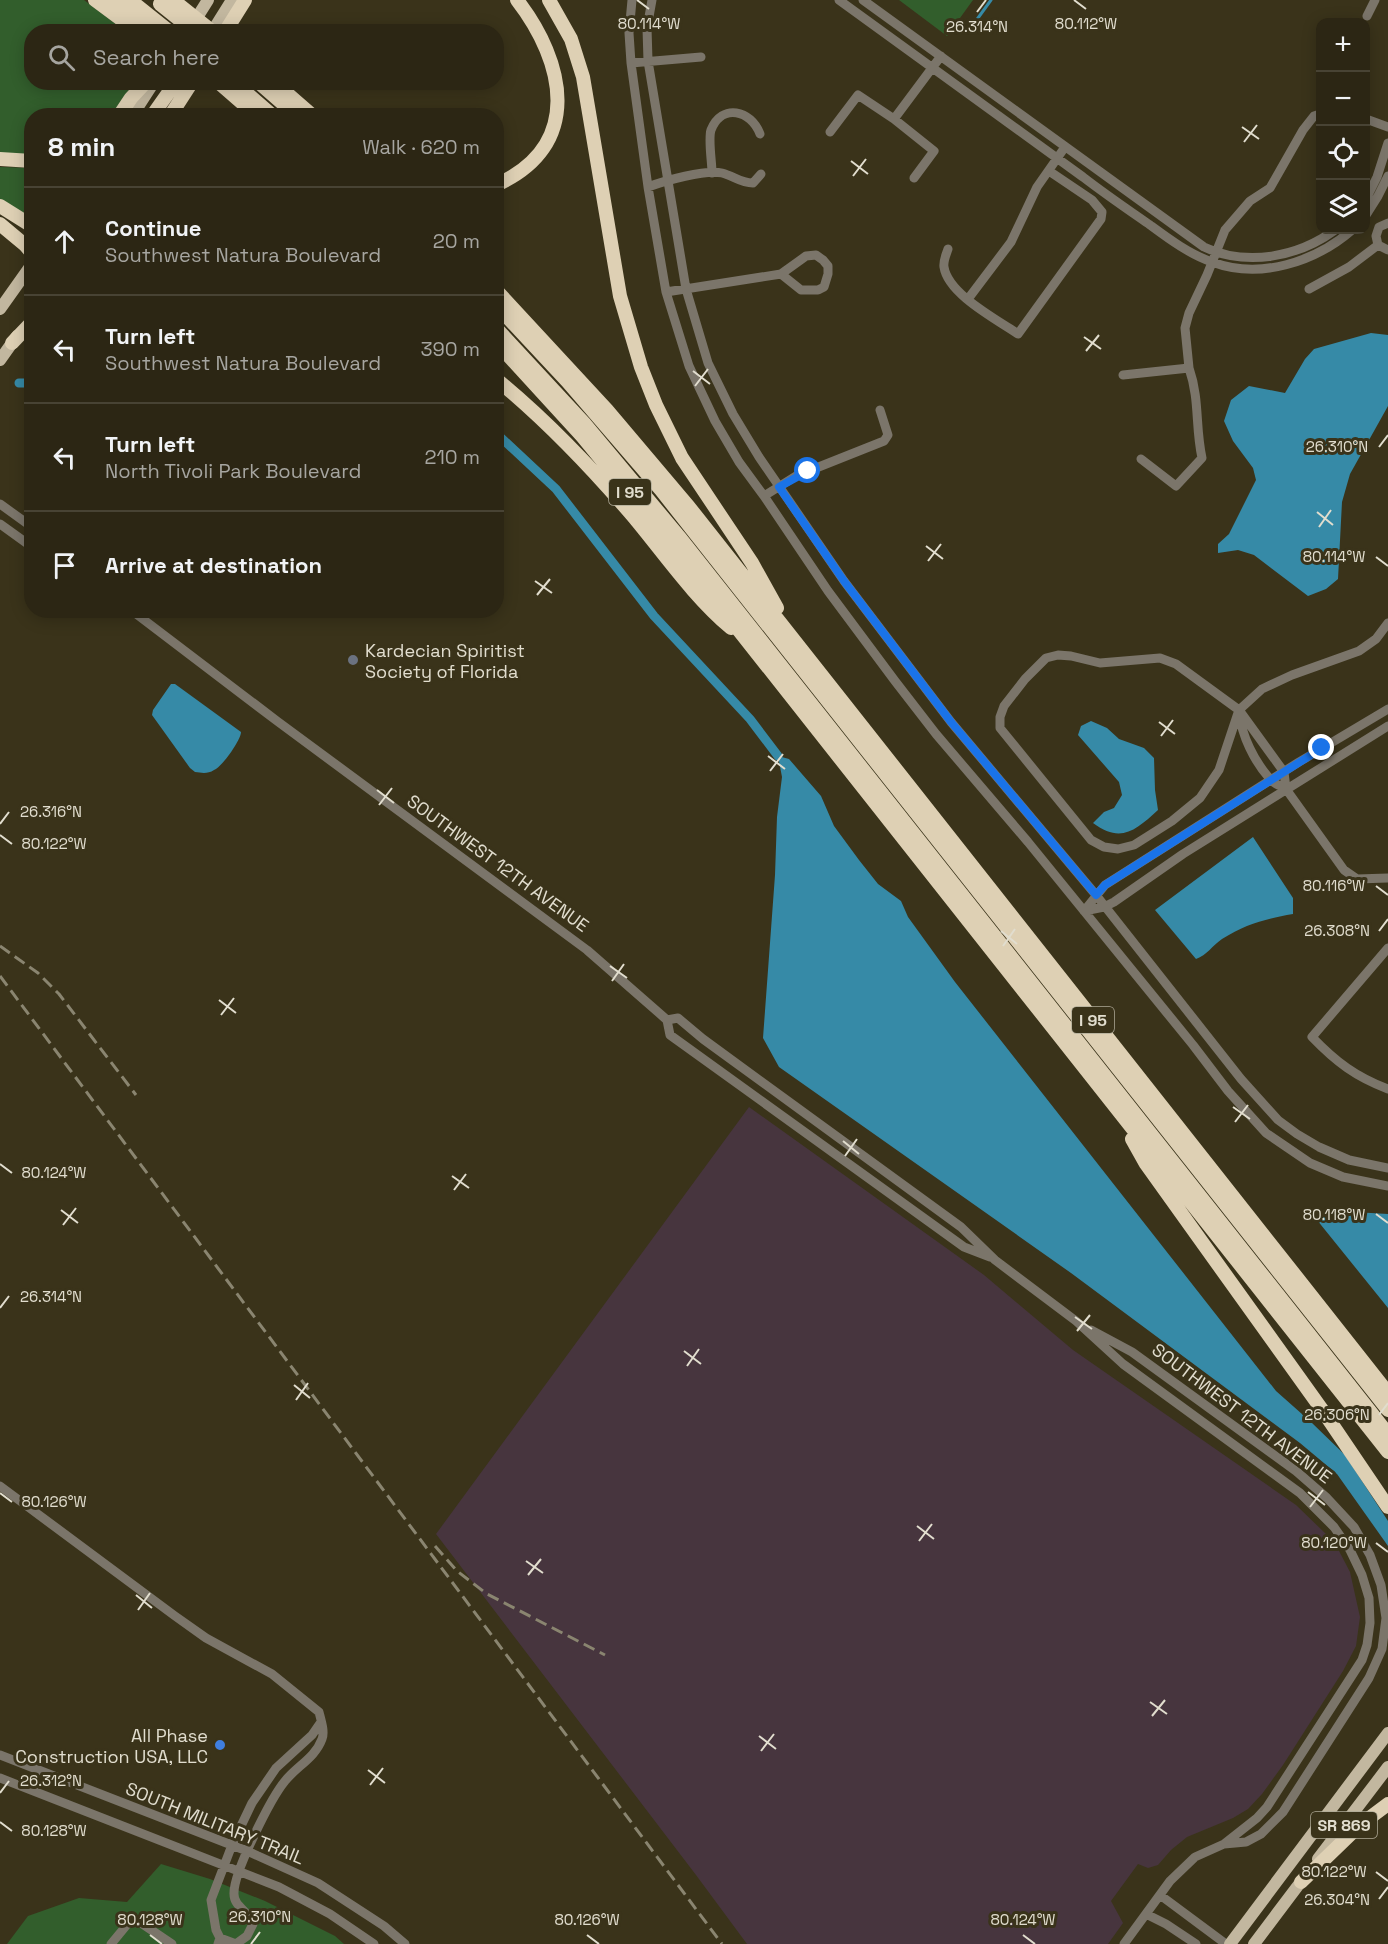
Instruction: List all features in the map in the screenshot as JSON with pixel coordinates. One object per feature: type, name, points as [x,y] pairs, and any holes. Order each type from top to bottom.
[{"type":"highway","points":[[95,0],[142,24]]},
{"type":"highway","points":[[112,0],[144,24]]},
{"type":"highway","points":[[129,0],[146,24]]},
{"type":"highway","points":[[184,0],[206,24]]},
{"type":"highway","points":[[230,24],[245,0]]},
{"type":"highway","points":[[504,181],[518,173],[538,154],[551,132],[558,106],[558,87],[549,53],[535,25],[517,0]]},
{"type":"highway","points":[[549,0],[571,39],[583,77],[621,296],[629,331],[648,386],[682,458],[752,563],[799,646]]},
{"type":"highway","points":[[163,1],[200,24]]},
{"type":"highway","points":[[163,1],[187,24]]},
{"type":"highway","points":[[124,108],[138,90]]},
{"type":"highway","points":[[158,108],[172,90]]},
{"type":"highway","points":[[175,108],[187,90]]},
{"type":"highway","points":[[231,90],[249,108]]},
{"type":"highway","points":[[234,90],[261,108]]},
{"type":"highway","points":[[267,90],[288,108]]},
{"type":"highway","points":[[283,90],[304,108]]},
{"type":"highway","points":[[0,159],[24,160]]},
{"type":"highway","points":[[0,206],[24,221]]},
{"type":"highway","points":[[0,224],[24,244]]},
{"type":"highway","name":"I 95","points":[[504,299],[592,393],[648,458],[1388,1393]]},
{"type":"highway","points":[[504,314],[574,388],[661,490],[1388,1410]]},
{"type":"highway","points":[[12,343],[24,330]]},
{"type":"highway","points":[[504,337],[584,423],[674,531],[1388,1434]]},
{"type":"highway","name":"I 95","points":[[504,351],[622,482],[1388,1452]]},
{"type":"highway","points":[[504,386],[574,450],[714,614],[755,649]]},
{"type":"highway","points":[[1114,1106],[1146,1164],[1323,1411],[1388,1507]]},
{"type":"highway","points":[[1301,1882],[1360,1825],[1388,1804]]},
{"type":"main road","points":[[193,24],[208,0]]},
{"type":"main road","points":[[218,24],[232,0]]},
{"type":"main road","points":[[137,108],[149,90]]},
{"type":"main road","points":[[165,108],[174,90]]},
{"type":"main road","points":[[0,309],[24,275]]},
{"type":"main road","points":[[0,360],[24,327]]},
{"type":"main road","name":"SR 869","points":[[1228,1944],[1388,1733]]},
{"type":"main road","name":"SR 869","points":[[1254,1944],[1388,1767]]},
{"type":"street","points":[[632,0],[628,33],[631,63],[648,187],[666,292],[689,366],[715,421],[739,462],[828,591],[895,681],[1228,1091],[1266,1133],[1310,1163],[1343,1177],[1388,1186]]},
{"type":"street","points":[[652,0],[647,28],[648,61],[686,289],[708,363],[732,414],[844,581],[951,722],[1096,895],[1241,1079],[1278,1120],[1318,1147],[1349,1160],[1388,1168]]},
{"type":"street","points":[[839,0],[1179,245],[1214,257],[1233,267],[1258,269],[1308,258],[1347,234]]},
{"type":"street","points":[[863,0],[1214,257],[1264,257],[1286,254],[1320,241],[1330,234]]},
{"type":"street","points":[[1367,16],[1375,0]]},
{"type":"street","points":[[894,119],[941,56]]},
{"type":"street","points":[[631,63],[701,57]]},
{"type":"street","points":[[830,132],[858,94],[894,119],[933,151],[914,178]]},
{"type":"street","points":[[712,172],[710,134],[719,118],[728,113],[739,113],[756,123],[760,134]]},
{"type":"street","points":[[1141,459],[1176,486],[1202,458],[1199,445],[1196,388],[1189,368],[1185,328],[1189,313],[1225,230],[1250,201],[1270,188],[1303,130],[1316,115]]},
{"type":"street","points":[[1370,121],[1388,127]]},
{"type":"street","points":[[1370,190],[1377,177],[1388,143]]},
{"type":"street","points":[[968,299],[1011,242],[1037,187],[1065,147]]},
{"type":"street","points":[[948,249],[943,265],[950,284],[1018,333],[1101,219],[1102,212],[1099,206],[1048,171]]},
{"type":"street","points":[[648,187],[712,172],[722,173],[743,183],[753,183],[761,174]]},
{"type":"street","points":[[1370,208],[1388,176]]},
{"type":"street","points":[[1378,245],[1377,231],[1383,224],[1388,223]]},
{"type":"street","points":[[1378,245],[1388,250]]},
{"type":"street","points":[[1309,289],[1349,267],[1378,245]]},
{"type":"street","points":[[1306,247],[1308,258]]},
{"type":"street","points":[[666,292],[781,274],[806,256],[816,255],[828,266],[824,287],[818,290],[801,290],[781,274]]},
{"type":"street","points":[[1123,375],[1189,368]]},
{"type":"street","points":[[764,496],[796,476],[884,441],[888,435],[880,410]]},
{"type":"street","points":[[0,504],[24,521]]},
{"type":"street","points":[[0,524],[24,541]]},
{"type":"street","name":"SOUTHWEST 12TH AVENUE","points":[[142,618],[286,728],[587,950],[668,1020],[670,1035],[964,1247],[994,1260]]},
{"type":"street","points":[[1286,789],[1284,772],[1239,710],[1176,664],[1160,658],[1100,663],[1058,655],[1046,658],[1025,679],[1004,706],[1000,717],[1000,728],[1092,840],[1104,847],[1118,849],[1134,845],[1172,821],[1200,798],[1219,770],[1239,710],[1262,689],[1292,675],[1359,651],[1376,639],[1388,623]]},
{"type":"street","points":[[1084,911],[1105,885],[1388,709]]},
{"type":"street","points":[[1239,710],[1242,731],[1271,781],[1286,789],[1344,870],[1357,879],[1388,879]]},
{"type":"street","points":[[1084,911],[1104,907],[1223,829],[1388,726]]},
{"type":"street","points":[[1215,816],[1223,829]]},
{"type":"street","points":[[1160,850],[1169,864]]},
{"type":"street","points":[[1388,948],[1312,1038],[1338,1063],[1367,1082],[1388,1089]]},
{"type":"street","name":"SOUTHWEST 12TH AVENUE","points":[[668,1020],[678,1018],[703,1039],[962,1227],[994,1260],[1076,1322],[1123,1364],[1300,1493],[1334,1527],[1350,1550],[1362,1575],[1369,1598],[1370,1623],[1367,1645],[1353,1674],[1267,1807],[1257,1818],[1224,1844],[1195,1857],[1180,1870],[1124,1944]]},
{"type":"street","name":"SOUTHWEST 12TH AVENUE","points":[[1076,1322],[1132,1352],[1309,1481],[1354,1527],[1370,1555],[1381,1585],[1386,1618],[1385,1633],[1376,1664],[1364,1685],[1283,1812],[1273,1823],[1246,1842],[1224,1844]]},
{"type":"street","points":[[0,1486],[206,1638],[272,1674],[318,1712],[321,1722],[323,1737],[314,1753],[285,1781],[247,1851],[239,1871],[234,1894],[236,1904],[249,1915],[253,1924],[247,1936],[237,1944],[219,1941],[211,1900],[232,1845],[252,1803],[276,1768],[312,1735],[321,1722]]},
{"type":"street","name":"SOUTH MILITARY TRAIL","points":[[0,1755],[247,1851],[318,1883],[384,1926],[405,1944]]},
{"type":"street","name":"SOUTH MILITARY TRAIL","points":[[0,1778],[224,1865],[308,1901],[374,1944]]},
{"type":"street","points":[[1160,1895],[1228,1944]]},
{"type":"street","points":[[1146,1914],[1196,1944]]},
{"type":"street","points":[[111,1944],[130,1921],[141,1923],[172,1944]]},
{"type":"shaded area","points":[[749,1107],[984,1275],[1073,1350],[1296,1505],[1326,1534],[1338,1549],[1350,1572],[1360,1617],[1356,1646],[1343,1671],[1283,1765],[1248,1809],[1233,1818],[1187,1837],[1158,1865],[1148,1868],[1138,1864],[1111,1901],[1123,1923],[1108,1944],[747,1944],[436,1534]]},
{"type":"green space","points":[[0,0],[84,0],[116,24],[24,24],[24,90],[129,90],[116,108],[24,108],[24,157],[0,155]]},
{"type":"green space","points":[[899,0],[973,0],[947,36]]},
{"type":"green space","points":[[0,167],[24,168],[24,217],[0,200]]},
{"type":"green space","points":[[161,1864],[210,1879],[265,1901],[335,1936],[344,1944],[7,1944],[28,1916],[79,1898],[127,1902]]},
{"type":"water","points":[[1371,333],[1388,335],[1388,406],[1350,474],[1342,502],[1338,579],[1326,589],[1308,596],[1254,555],[1238,550],[1218,553],[1218,544],[1229,534],[1256,480],[1253,468],[1233,441],[1224,421],[1231,400],[1249,386],[1285,393],[1305,359],[1314,349]]},
{"type":"water","points":[[171,684],[175,684],[241,732],[238,741],[222,764],[212,771],[195,772],[190,768],[152,715]]},
{"type":"water","points":[[1091,721],[1107,728],[1119,739],[1144,748],[1154,758],[1158,810],[1128,832],[1112,833],[1093,823],[1104,812],[1114,808],[1122,795],[1119,782],[1078,735],[1081,726]]},
{"type":"water","points":[[778,756],[789,759],[821,796],[834,826],[859,860],[878,884],[901,901],[908,917],[955,982],[1276,1391],[1345,1455],[1388,1521],[1388,1546],[1337,1474],[1300,1443],[1071,1273],[779,1067],[763,1038],[777,817],[782,777]]},
{"type":"water","points":[[1253,837],[1293,898],[1293,914],[1239,929],[1196,959],[1155,910]]},
{"type":"water","points":[[1320,1210],[1388,1214],[1388,1308],[1317,1220]]},
{"type":"waterway","points":[[970,29],[991,0]]},
{"type":"waterway","points":[[19,383],[24,383]]},
{"type":"waterway","points":[[504,440],[556,489],[654,616],[750,719],[778,756]]},
{"type":"railway","points":[[0,946],[38,973],[59,994],[136,1095]]},
{"type":"railway","points":[[0,976],[722,1944]]},
{"type":"railway","points":[[435,1546],[457,1571],[487,1594],[605,1655]]},
{"type":"place","name":"Kardecian Spiritist Society of Florida","points":[[353,660]]},
{"type":"place","name":"All Phase Construction USA, LLC","points":[[220,1745]]},
{"type":"route","points":[[808,471],[779,487],[844,581],[913,674],[1096,895],[1105,885],[1322,748]]}]
